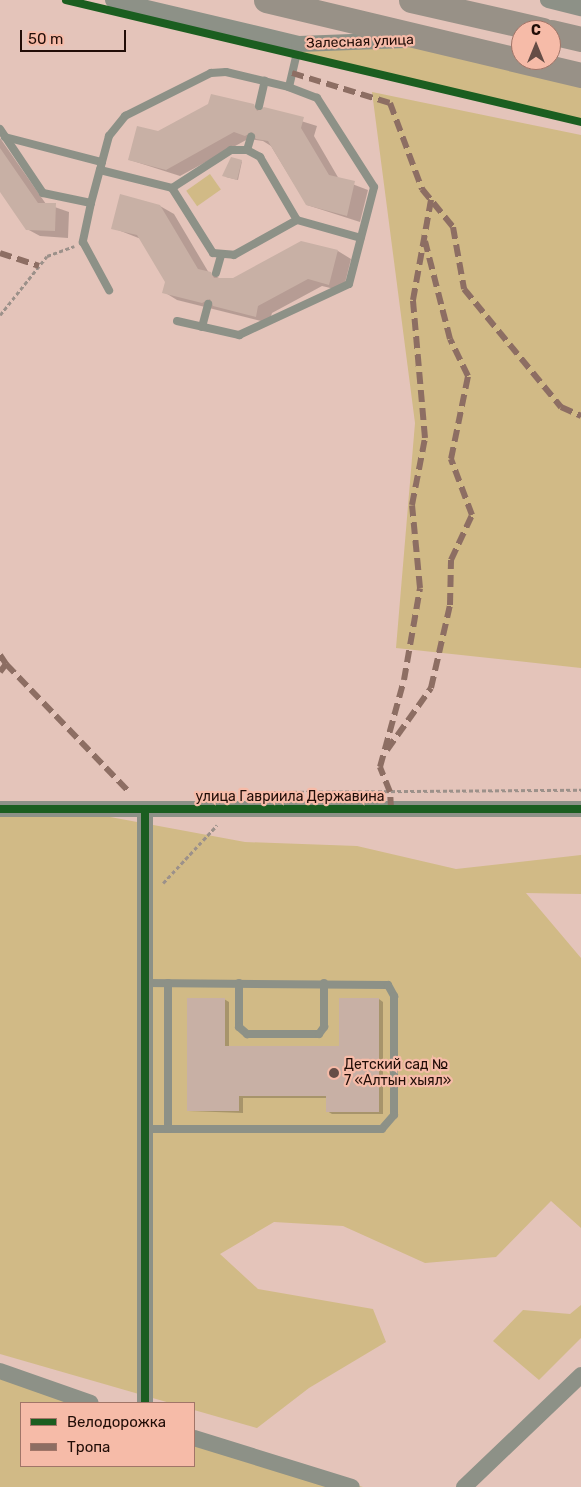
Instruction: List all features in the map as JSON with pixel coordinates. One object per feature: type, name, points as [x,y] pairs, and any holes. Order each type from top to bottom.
[{"type":"main road","name":"Залесная улица","points":[[266,0],[581,75]]},
{"type":"main road","points":[[411,0],[511,23]]},
{"type":"main road","points":[[561,34],[581,38]]},
{"type":"street","name":"Залесная улица","points":[[113,0],[299,44],[433,39]]},
{"type":"street","points":[[548,0],[581,8]]},
{"type":"street","name":"улица Гавриила Державина","points":[[0,809],[581,809]]},
{"type":"street","points":[[145,809],[145,1402]]},
{"type":"street","points":[[0,1371],[88,1402]]},
{"type":"street","points":[[464,1487],[581,1375]]},
{"type":"street","points":[[195,1438],[352,1487]]},
{"type":"lane","points":[[289,87],[299,44]]},
{"type":"lane","points":[[109,290],[83,242],[91,203],[109,136],[125,116],[211,73],[265,81],[289,87],[316,98],[372,183],[352,278],[344,288],[239,335],[177,321]]},
{"type":"lane","points":[[259,106],[265,81]]},
{"type":"lane","points":[[0,129],[43,192],[91,203]]},
{"type":"lane","points":[[5,137],[172,188],[205,248],[220,255],[234,255],[297,220]]},
{"type":"lane","points":[[248,150],[251,137]]},
{"type":"lane","points":[[172,188],[231,150],[248,150],[260,157],[297,220],[361,238]]},
{"type":"lane","points":[[216,273],[220,255]]},
{"type":"lane","points":[[202,327],[208,304]]},
{"type":"lane","points":[[145,983],[382,983],[392,989],[394,1115],[388,1127],[145,1129]]},
{"type":"lane","points":[[168,983],[168,1129]]},
{"type":"lane","points":[[239,983],[239,1027],[247,1034],[321,1032],[324,983]]},
{"type":"path","points":[[0,315],[47,256],[83,242]]},
{"type":"path","points":[[272,792],[581,790]]},
{"type":"path","points":[[163,883],[223,819],[222,809]]},
{"type":"shaded area","points":[[299,44],[416,46],[511,68],[511,70],[520,70],[581,84],[581,122],[297,53]]},
{"type":"shaded area","points":[[372,92],[581,135],[581,668],[396,648],[415,423]]},
{"type":"shaded area","points":[[210,174],[221,190],[197,206],[186,191]]},
{"type":"shaded area","points":[[67,809],[245,842],[357,846],[456,869],[581,855],[581,894],[526,893],[581,958],[581,1228],[551,1201],[496,1257],[425,1263],[343,1226],[274,1222],[220,1254],[258,1289],[373,1309],[386,1342],[309,1388],[257,1428],[195,1410],[195,1402],[167,1402],[0,1354],[0,812]]},
{"type":"shaded area","points":[[581,1305],[581,1338],[539,1380],[493,1341],[523,1310],[570,1314]]},
{"type":"shaded area","points":[[0,1372],[96,1402],[20,1402],[20,1467],[195,1467],[195,1433],[363,1487],[0,1487]]},
{"type":"building","points":[[211,94],[254,104],[257,111],[264,107],[304,117],[301,128],[329,175],[355,181],[347,216],[306,205],[268,141],[256,139],[252,132],[245,136],[234,132],[166,170],[128,160],[137,126],[158,131],[208,104]]},
{"type":"building","points":[[0,148],[38,203],[56,203],[55,231],[26,230],[0,192]]},
{"type":"building","points":[[231,157],[242,160],[237,180],[222,176]]},
{"type":"building","points":[[120,194],[160,205],[198,269],[211,272],[214,278],[233,278],[301,241],[338,250],[329,285],[308,279],[258,306],[256,317],[213,306],[210,299],[202,303],[162,293],[165,282],[137,235],[111,229]]},
{"type":"building","points":[[187,998],[225,998],[225,1046],[339,1046],[339,998],[379,998],[379,1112],[326,1112],[326,1096],[239,1096],[239,1111],[187,1111]]},
{"type":"marked path","points":[[292,73],[390,103],[422,189],[453,227],[464,289],[561,407],[581,416]]},
{"type":"marked path","points":[[391,809],[390,792],[380,767],[404,680],[420,588],[412,505],[425,438],[413,300],[431,200]]},
{"type":"marked path","points":[[387,750],[431,688],[450,605],[451,560],[472,515],[451,459],[468,376],[450,339],[425,241]]},
{"type":"marked path","points":[[0,253],[39,266]]},
{"type":"marked path","points":[[0,655],[6,664],[0,672]]},
{"type":"marked path","points":[[6,664],[130,793]]},
{"type":"cycle path","points":[[66,0],[581,122]]},
{"type":"cycle path","points":[[0,809],[581,809]]},
{"type":"cycle path","points":[[145,809],[145,1402]]},
{"type":"place","name":"Детский сад № 7 «Алтын хыял»","points":[[334,1073]]}]
